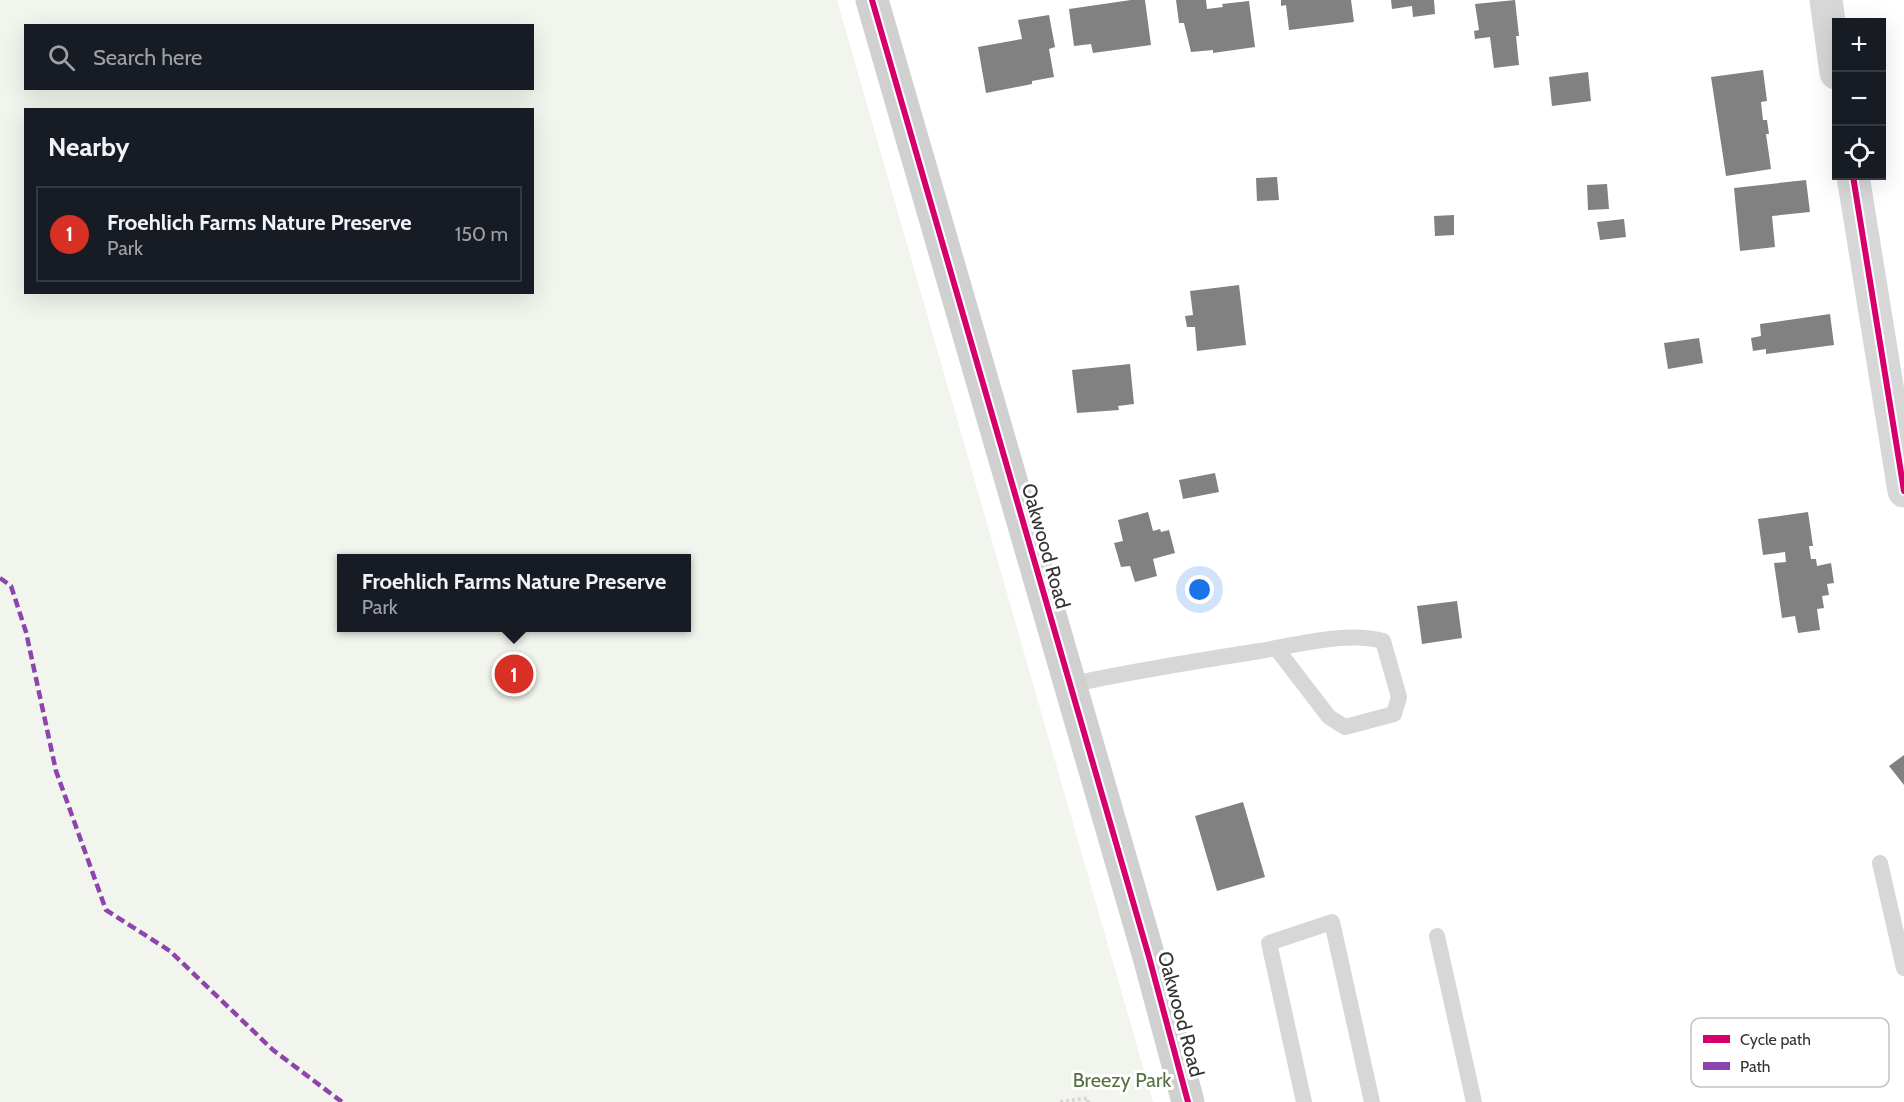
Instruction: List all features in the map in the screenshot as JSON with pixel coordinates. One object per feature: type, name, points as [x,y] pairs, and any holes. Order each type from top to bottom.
[{"type":"main road","name":"Oakwood Road","points":[[872,0],[1149,957],[1188,1102]]},
{"type":"street","points":[[1826,0],[1836,72]]},
{"type":"street","points":[[1854,180],[1904,491]]},
{"type":"lane","points":[[1069,685],[1111,675],[1276,648],[1368,636],[1383,641],[1398,697],[1394,714],[1345,727],[1329,717],[1276,648]]},
{"type":"lane","points":[[1880,863],[1904,968]]},
{"type":"lane","points":[[1304,1102],[1269,943],[1332,922],[1372,1102]]},
{"type":"lane","points":[[1437,936],[1474,1102]]},
{"type":"path","points":[[1060,1102],[1088,1098],[1088,1102]]},
{"type":"green space","name":"Breezy Park","points":[[0,0],[837,0],[1153,1102],[0,1102]]},
{"type":"building","points":[[1145,0],[1151,45],[1093,53],[1091,44],[1074,46],[1069,9]]},
{"type":"building","points":[[1176,0],[1206,0],[1207,9],[1223,7],[1222,4],[1249,1],[1255,47],[1213,53],[1213,50],[1191,52],[1184,23],[1179,23]]},
{"type":"building","points":[[1281,0],[1351,0],[1354,22],[1289,30],[1286,5],[1281,6]]},
{"type":"building","points":[[1391,0],[1434,0],[1435,14],[1413,17],[1412,6],[1392,9]]},
{"type":"building","points":[[1515,0],[1519,65],[1494,68],[1490,37],[1475,39],[1474,31],[1479,30],[1475,4]]},
{"type":"building","points":[[1049,15],[1055,47],[1049,49],[1054,77],[986,93],[978,47],[1022,39],[1018,20]]},
{"type":"building","points":[[1763,70],[1767,101],[1761,102],[1763,120],[1767,120],[1769,134],[1766,134],[1771,169],[1726,176],[1711,77]]},
{"type":"building","points":[[1588,72],[1591,101],[1552,106],[1549,77]]},
{"type":"building","points":[[1277,177],[1279,200],[1257,201],[1256,178]]},
{"type":"building","points":[[1806,180],[1810,212],[1772,216],[1775,247],[1740,251],[1734,188]]},
{"type":"building","points":[[1607,184],[1609,209],[1588,210],[1587,185]]},
{"type":"building","points":[[1454,215],[1454,235],[1435,236],[1434,216]]},
{"type":"building","points":[[1624,219],[1626,237],[1600,240],[1597,222]]},
{"type":"building","points":[[1239,285],[1246,345],[1197,351],[1195,327],[1187,327],[1185,316],[1193,315],[1190,291]]},
{"type":"building","points":[[1830,314],[1834,345],[1766,354],[1766,349],[1753,351],[1751,338],[1761,336],[1760,324]]},
{"type":"building","points":[[1699,338],[1703,363],[1668,369],[1664,343]]},
{"type":"building","points":[[1130,364],[1134,404],[1118,406],[1119,410],[1077,413],[1072,370]]},
{"type":"building","points":[[1215,473],[1219,492],[1183,499],[1179,480]]},
{"type":"building","points":[[1148,512],[1153,531],[1169,530],[1175,553],[1153,559],[1157,576],[1135,582],[1130,566],[1121,567],[1114,543],[1123,541],[1118,520]]},
{"type":"building","points":[[1808,512],[1813,546],[1809,546],[1811,559],[1816,559],[1817,566],[1831,563],[1834,583],[1827,584],[1829,595],[1822,596],[1824,608],[1817,609],[1820,630],[1798,633],[1795,616],[1782,618],[1774,563],[1786,562],[1785,552],[1763,555],[1758,519]]},
{"type":"building","points":[[1457,601],[1462,638],[1422,644],[1417,606]]},
{"type":"building","points":[[1904,755],[1904,785],[1889,766]]},
{"type":"building","points":[[1243,802],[1265,877],[1217,891],[1195,816]]},
{"type":"marked path","points":[[0,578],[11,586],[26,632],[56,771],[106,910],[170,951],[273,1050],[342,1102]]},
{"type":"cycle path","points":[[872,0],[1149,957],[1188,1102]]},
{"type":"cycle path","points":[[1854,180],[1904,491]]},
{"type":"place","name":"Froehlich Farms Nature Preserve","points":[[514,674]]}]
